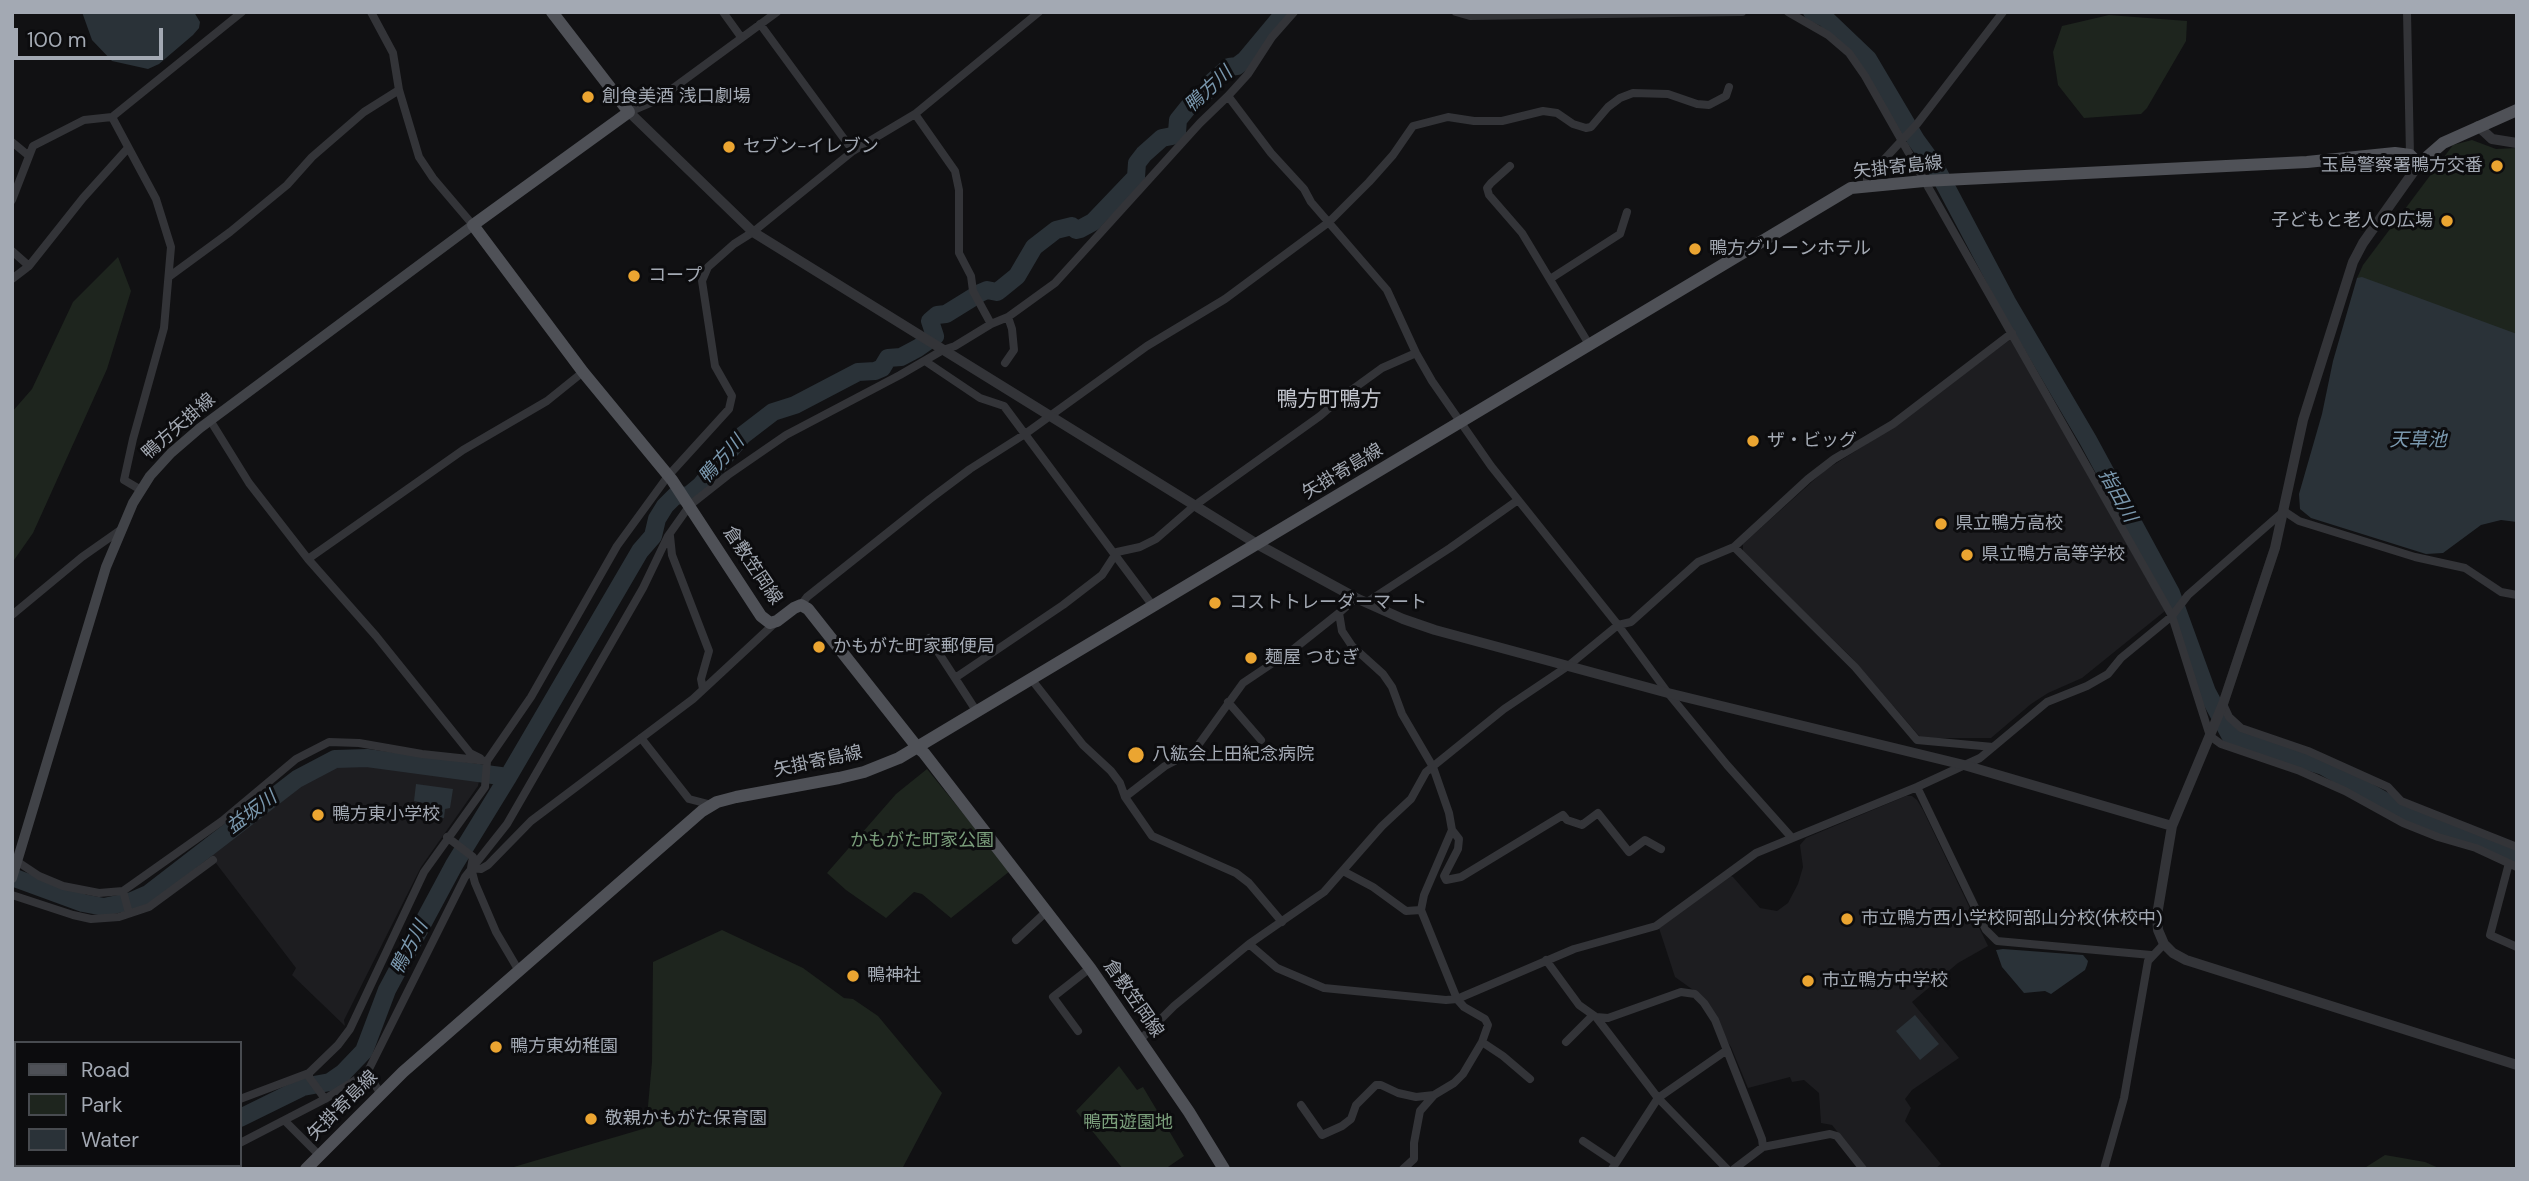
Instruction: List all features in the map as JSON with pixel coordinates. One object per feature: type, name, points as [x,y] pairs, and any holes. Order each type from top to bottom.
[{"type":"main road","points":[[473,225],[629,112],[552,12]]},
{"type":"main road","points":[[2415,160],[2478,126],[2517,110]]},
{"type":"main road","name":"矢掛寄島線","points":[[306,1169],[380,1094],[685,824],[712,805],[736,797],[864,772],[899,758],[1851,188],[1924,181],[2307,162],[2395,153],[2415,160]]},
{"type":"main road","name":"倉敷笠岡線","points":[[473,225],[583,372],[690,505],[761,616],[770,623],[801,605],[807,609],[924,753],[1090,968],[1189,1112],[1224,1169]]},
{"type":"main road","name":"鴨方矢掛線","points":[[12,878],[102,580],[119,531],[149,476],[210,420],[473,225]]},
{"type":"street","points":[[12,200],[33,146],[84,120],[112,117],[242,12]]},
{"type":"street","points":[[371,12],[389,43],[399,90],[419,157],[432,178],[473,225]]},
{"type":"street","points":[[723,12],[741,37]]},
{"type":"street","points":[[777,12],[657,100],[629,112],[753,232],[1256,544],[1356,598],[1435,630],[1668,693],[1964,765],[2172,826]]},
{"type":"street","points":[[242,1098],[309,1075],[350,1029],[424,872],[485,787],[487,762],[531,697],[617,546],[670,478],[730,410],[732,396],[715,366],[702,281],[708,267],[853,152],[915,114],[1040,12]]},
{"type":"street","points":[[242,1142],[325,1099],[367,1073],[471,867],[507,824],[643,588],[670,533],[690,505],[786,435],[1008,317],[1055,283],[1248,74],[1272,37],[1294,12]]},
{"type":"street","points":[[1457,12],[1470,16],[1742,12]]},
{"type":"street","points":[[1788,12],[1828,35],[1849,53],[1865,76],[2172,616],[2210,736],[2221,744],[2322,781],[2438,837],[2476,848],[2513,865],[2490,936],[2517,947]]},
{"type":"street","points":[[1867,185],[1867,178],[1917,124],[2003,12]]},
{"type":"street","points":[[2407,12],[2415,160],[2353,262],[2303,420],[2275,548],[2223,705],[2172,826],[2157,915],[2158,930],[2164,944],[2186,960],[2517,1065]]},
{"type":"street","points":[[760,24],[853,152]]},
{"type":"street","points":[[801,605],[807,597],[930,499],[1147,346],[1225,299],[1329,222],[1394,155],[1413,126],[1448,117],[1502,121],[1543,111],[1558,113],[1573,124],[1586,128],[1591,127],[1608,107],[1620,98],[1633,93],[1668,94],[1697,104],[1709,105],[1726,96],[1729,87]]},
{"type":"street","points":[[170,276],[286,185],[312,157],[364,112],[399,90]]},
{"type":"street","points":[[1228,96],[1387,290],[1416,353],[1459,422],[1518,500],[1618,625],[1668,693],[1792,838]]},
{"type":"street","points":[[915,114],[956,171],[959,190],[959,253],[971,276],[973,291],[991,324]]},
{"type":"street","points":[[112,117],[156,199],[171,247],[164,328],[124,480],[141,490]]},
{"type":"street","points":[[2478,126],[2492,139],[2517,143]]},
{"type":"street","points":[[12,142],[29,156]]},
{"type":"street","points":[[12,279],[29,266],[83,198],[128,148]]},
{"type":"street","points":[[1510,166],[1491,183],[1489,194],[1522,233],[1590,346]]},
{"type":"street","points":[[1550,279],[1620,234],[1627,212]]},
{"type":"street","points":[[12,251],[29,266]]},
{"type":"street","points":[[1005,363],[1014,349],[1013,330],[1008,317]]},
{"type":"street","points":[[1140,1040],[1174,1006],[1249,944],[1324,892],[1382,826],[1411,799],[1426,772],[1433,766],[1504,709],[1568,666],[1618,625],[1631,622],[1698,562],[1734,547],[1834,458],[1893,424],[2012,333]]},
{"type":"street","points":[[955,678],[1102,575],[1117,552],[1156,540],[1194,506],[1382,368],[1416,353]]},
{"type":"street","points":[[925,360],[980,398],[1004,406],[1153,606]]},
{"type":"street","points":[[308,559],[463,450],[547,401],[583,372]]},
{"type":"street","points":[[210,420],[249,484],[308,559],[376,636],[470,753],[487,762]]},
{"type":"street","points":[[1367,602],[1518,500]]},
{"type":"street","points":[[2284,511],[2299,521],[2415,557],[2465,568],[2501,592],[2517,595]]},
{"type":"street","points":[[1249,944],[1277,968],[1324,988],[1457,999],[1546,960],[1593,943],[1656,926],[1756,853],[1917,788],[1980,758],[2047,702],[2087,686],[2108,674],[2121,659],[2172,616],[2188,595],[2284,511]]},
{"type":"street","points":[[12,615],[82,557],[119,531]]},
{"type":"street","points":[[670,533],[672,555],[709,650],[701,679],[703,689]]},
{"type":"street","points":[[1734,547],[1856,667],[1917,740],[1993,747]]},
{"type":"street","points":[[1125,797],[1165,766],[1194,751],[1243,683],[1295,648],[1356,598]]},
{"type":"street","points":[[1339,613],[1342,631],[1352,646],[1383,674],[1392,687],[1402,714],[1433,766],[1444,793],[1452,830],[1459,839],[1458,849],[1444,876],[1447,880],[1461,877],[1563,815],[1567,820],[1582,825],[1598,813],[1629,852],[1645,840],[1661,849]]},
{"type":"street","points":[[471,867],[481,869],[488,865],[509,842],[557,800],[703,689],[777,621]]},
{"type":"street","points":[[929,638],[977,712]]},
{"type":"street","points":[[1032,680],[1083,746],[1111,771],[1120,783],[1125,797],[1152,835],[1236,873],[1249,883],[1282,922]]},
{"type":"street","points":[[1228,702],[1261,740]]},
{"type":"street","points":[[2223,705],[2229,717],[2241,728],[2308,751],[2388,787],[2401,801],[2517,847]]},
{"type":"street","points":[[642,738],[689,799],[712,805]]},
{"type":"street","points":[[15,862],[63,886],[99,893],[123,891],[222,821],[296,759],[329,742],[359,743],[487,762]]},
{"type":"street","points":[[1917,788],[1986,930],[1997,941],[2151,955]]},
{"type":"street","points":[[1403,1169],[1414,1160],[1413,1143],[1420,1111],[1434,1095],[1463,1074],[1482,1042],[1488,1025],[1485,1019],[1464,1007],[1457,999],[1422,910],[1424,895],[1452,830]]},
{"type":"street","points":[[450,839],[472,856],[471,867],[475,883],[496,932],[519,971]]},
{"type":"street","points":[[12,895],[91,919],[119,917],[149,907],[213,860]]},
{"type":"street","points":[[1343,871],[1373,887],[1406,911],[1422,910]]},
{"type":"street","points":[[123,891],[129,913]]},
{"type":"street","points":[[1016,940],[1046,912]]},
{"type":"street","points":[[2104,1169],[2124,1098],[2148,961],[2164,944]]},
{"type":"street","points":[[1546,960],[1579,1005],[1595,1016],[1658,1098],[1727,1169]]},
{"type":"street","points":[[1077,1031],[1053,998],[1090,968]]},
{"type":"street","points":[[1595,1016],[1608,1018],[1681,992],[1695,994],[1715,1020],[1763,1147]]},
{"type":"street","points":[[1566,1042],[1595,1016]]},
{"type":"street","points":[[1482,1042],[1530,1079]]},
{"type":"street","points":[[1583,1142],[1614,1166],[1658,1098],[1727,1050]]},
{"type":"street","points":[[367,1073],[380,1094]]},
{"type":"street","points":[[309,1075],[325,1099]]},
{"type":"street","points":[[1301,1105],[1322,1135],[1351,1119],[1356,1105],[1376,1085],[1416,1097],[1434,1095]]},
{"type":"street","points":[[285,1121],[319,1155]]},
{"type":"street","points":[[1734,1169],[1763,1147],[1830,1134],[1837,1136],[1863,1169]]},
{"type":"shaded area","name":"県立鴨方高校","points":[[2011,339],[2165,611],[2082,678],[2031,704],[1991,738],[1921,738],[1850,656],[1743,553],[1743,544],[1824,471],[1887,431]]},
{"type":"shaded area","name":"鴨方東小学校","points":[[327,760],[379,762],[479,781],[421,867],[344,1020],[345,1026],[292,975],[296,968],[209,854]]},
{"type":"shaded area","name":"市立鴨方中学校","points":[[1906,796],[1917,800],[1923,810],[1988,946],[1958,963],[1912,1002],[1959,1058],[1912,1090],[1905,1099],[1911,1108],[1905,1121],[1941,1164],[1935,1169],[1867,1169],[1832,1125],[1821,1123],[1819,1093],[1804,1080],[1792,1082],[1790,1077],[1748,1088],[1731,1047],[1696,992],[1675,977],[1659,928],[1729,875],[1760,908],[1777,911],[1788,903],[1798,884],[1803,867],[1800,845],[1806,838]]},
{"type":"green space","points":[[2109,15],[2187,21],[2186,41],[2141,114],[2084,118],[2058,85],[2053,52],[2062,26]]},
{"type":"green space","points":[[2472,140],[2496,149],[2517,148],[2517,336],[2357,278],[2363,265],[2453,145]]},
{"type":"green space","points":[[118,257],[131,291],[107,369],[33,533],[12,563],[12,412],[32,389],[73,302]]},
{"type":"green space","name":"かもがた町家公園","points":[[927,769],[1010,871],[951,918],[922,894],[914,892],[886,918],[827,873],[896,794]]},
{"type":"green space","points":[[722,930],[803,968],[844,998],[853,999],[878,1016],[942,1093],[902,1169],[507,1169],[646,1128],[652,1062],[653,962]]},
{"type":"green space","name":"鴨西遊園地","points":[[1119,1066],[1137,1090],[1143,1087],[1184,1156],[1165,1169],[1123,1169],[1076,1111]]},
{"type":"green space","points":[[2385,1155],[2425,1162],[2441,1169],[2363,1169]]},
{"type":"water","points":[[82,12],[194,12],[200,22],[193,35],[159,64],[148,69],[112,61],[92,40]]},
{"type":"water","name":"天草池","points":[[2362,277],[2517,334],[2517,522],[2501,520],[2481,525],[2443,553],[2426,554],[2311,518],[2300,509],[2299,494],[2322,414],[2333,361],[2357,278]]},
{"type":"water","points":[[416,784],[453,789],[450,808],[445,809],[444,818],[423,815],[424,803],[414,801]]},
{"type":"water","points":[[1996,950],[2083,955],[2088,961],[2085,970],[2051,994],[2045,991],[2024,993],[2002,967]]},
{"type":"water","points":[[1915,1015],[1939,1044],[1920,1060],[1896,1031]]},
{"type":"waterway","name":"鴨方川","points":[[242,1117],[303,1087],[330,1082],[343,1073],[364,1051],[387,990],[454,865],[640,551],[653,536],[657,519],[665,506],[676,495],[688,496],[700,486],[743,435],[773,412],[795,405],[858,372],[882,368],[888,358],[901,357],[918,348],[935,336],[930,321],[937,315],[946,314],[987,290],[997,292],[1017,276],[1034,247],[1056,230],[1072,226],[1076,230],[1093,222],[1136,177],[1137,163],[1144,154],[1162,138],[1177,132],[1178,120],[1190,105],[1229,67],[1237,66],[1245,60],[1285,12]]},
{"type":"waterway","name":"指田川","points":[[1812,12],[1825,18],[1868,59],[1916,140],[1935,166],[2007,302],[2088,440],[2171,593],[2207,692],[2231,737],[2323,766],[2404,812],[2517,855]]},
{"type":"waterway","name":"益坂川","points":[[12,877],[83,903],[104,907],[132,901],[148,894],[297,779],[335,759],[367,758],[508,777]]},
{"type":"place","name":"創食美酒 浅口劇場","points":[[588,97]]},
{"type":"place","name":"セブン-イレブン","points":[[729,147]]},
{"type":"place","name":"玉島警察署鴨方交番","points":[[2497,166]]},
{"type":"place","name":"子どもと老人の広場","points":[[2447,221]]},
{"type":"place","name":"鴨方グリーンホテル","points":[[1695,249]]},
{"type":"place","name":"コープ","points":[[634,276]]},
{"type":"place","name":"ザ・ビッグ","points":[[1753,441]]},
{"type":"place","name":"県立鴨方高校","points":[[1941,524]]},
{"type":"place","name":"県立鴨方高等学校","points":[[1967,555]]},
{"type":"place","name":"コストトレーダーマート","points":[[1215,603]]},
{"type":"place","name":"かもがた町家郵便局","points":[[819,647]]},
{"type":"place","name":"麺屋 つむぎ","points":[[1251,658]]},
{"type":"place","name":"八紘会上田紀念病院","points":[[1136,755]]},
{"type":"place","name":"鴨方東小学校","points":[[318,815]]},
{"type":"place","name":"市立鴨方西小学校阿部山分校(休校中)","points":[[1847,919]]},
{"type":"place","name":"鴨神社","points":[[853,976]]},
{"type":"place","name":"市立鴨方中学校","points":[[1808,981]]},
{"type":"place","name":"鴨方東幼稚園","points":[[496,1047]]},
{"type":"place","name":"敬親かもがた保育園","points":[[591,1119]]},
{"type":"district","name":"鴨方町鴨方","points":[[1329,400]]}]
